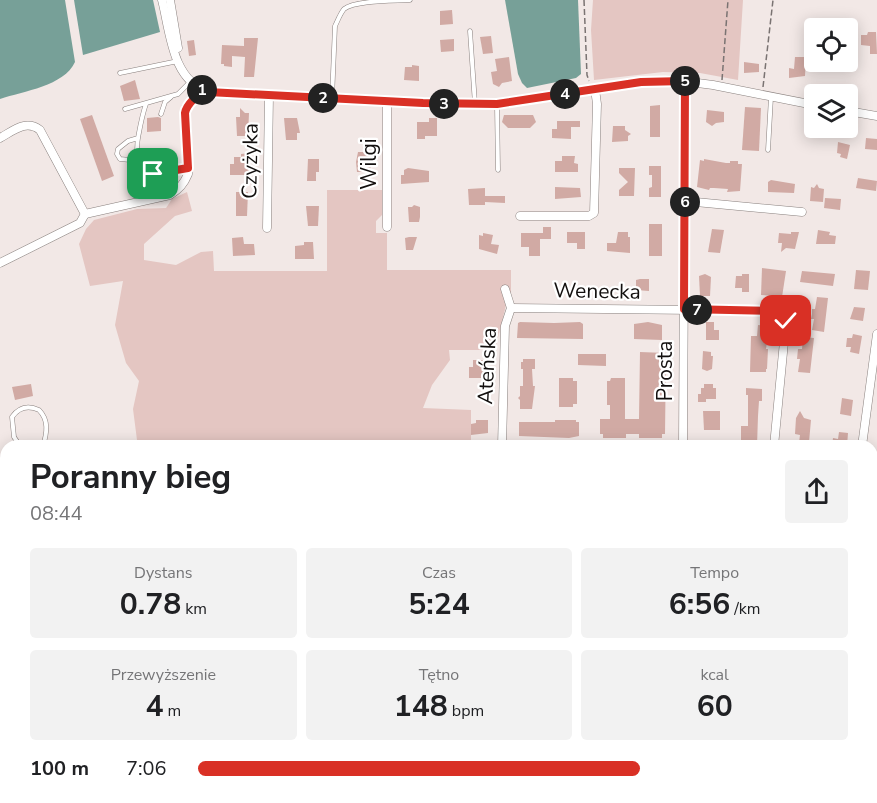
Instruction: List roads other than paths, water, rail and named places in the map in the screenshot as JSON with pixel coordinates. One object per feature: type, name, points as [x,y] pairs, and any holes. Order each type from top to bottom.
[{"type":"street","points":[[162,0],[182,73],[189,83],[208,92],[497,104],[594,86],[652,81],[685,81],[804,103]]},
{"type":"street","points":[[170,0],[176,28],[178,61]]},
{"type":"street","name":"Prosta","points":[[683,440],[685,81]]},
{"type":"street","points":[[520,216],[589,216],[594,213],[596,173],[594,86]]},
{"type":"street","points":[[0,263],[80,223],[85,214],[170,195],[185,182],[188,168],[185,113],[186,108],[199,95],[201,89]]},
{"type":"street","name":"Czyżyka","points":[[267,228],[269,95]]},
{"type":"street","name":"Wilgi","points":[[387,101],[387,227]]},
{"type":"street","points":[[858,113],[877,116]]},
{"type":"street","points":[[0,138],[27,124],[34,125],[40,130],[85,214]]},
{"type":"street","points":[[685,201],[802,212]]},
{"type":"street","name":"Ateńska","points":[[502,440],[505,326],[510,308],[505,289]]},
{"type":"street","name":"Wenecka","points":[[510,308],[778,311],[786,321],[775,440]]},
{"type":"street","points":[[863,440],[877,334]]},
{"type":"lane","points":[[332,98],[335,26],[339,16],[345,9],[358,4],[410,0]]},
{"type":"lane","points":[[471,31],[476,104]]},
{"type":"lane","points":[[120,73],[178,61]]},
{"type":"lane","points":[[125,109],[178,94],[189,83]]},
{"type":"lane","points":[[768,95],[768,150]]},
{"type":"lane","points":[[161,114],[165,102],[171,96]]},
{"type":"lane","points":[[138,138],[128,141],[118,149],[117,154],[120,159],[130,160],[135,157],[139,149],[138,138],[142,113],[146,104]]},
{"type":"lane","points":[[497,104],[498,170]]},
{"type":"lane","points":[[135,157],[153,174],[188,168]]},
{"type":"lane","points":[[16,440],[12,417],[18,409],[26,407],[39,410],[45,419],[44,440]]},
{"type":"water","points":[[0,0],[65,0],[75,62],[70,70],[53,82],[0,99]]},
{"type":"water","points":[[74,0],[153,0],[160,32],[83,55]]},
{"type":"water","points":[[505,0],[578,0],[581,74],[576,78],[527,88],[518,74]]}]
